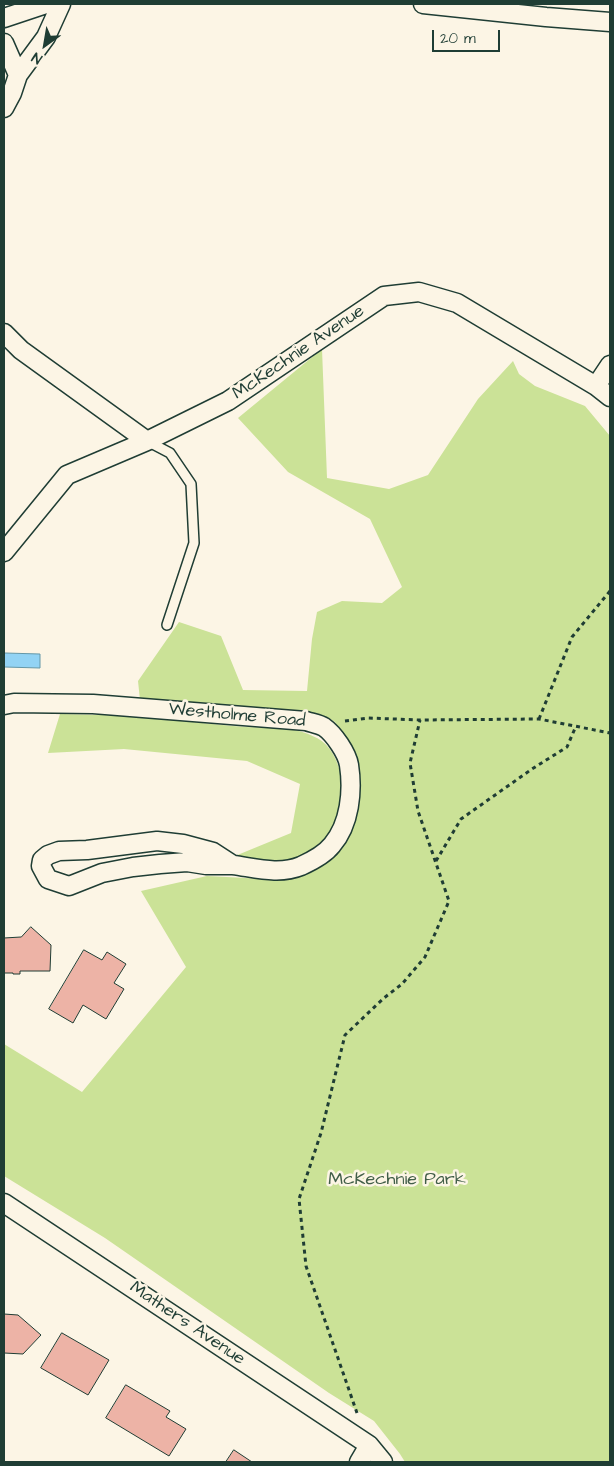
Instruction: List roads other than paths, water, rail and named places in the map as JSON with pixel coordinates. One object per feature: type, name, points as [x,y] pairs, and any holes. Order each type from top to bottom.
[{"type":"street","points":[[4,18],[46,4]]},
{"type":"street","points":[[4,108],[12,93],[18,75],[46,37],[61,4]]},
{"type":"street","points":[[422,4],[610,22]]},
{"type":"street","points":[[4,43],[18,75]]},
{"type":"street","name":"McKechnie Avenue","points":[[147,442],[228,401],[384,296],[420,292],[457,303],[596,386],[610,397]]},
{"type":"street","points":[[4,333],[21,350],[147,442]]},
{"type":"street","points":[[596,386],[610,365]]},
{"type":"street","points":[[4,552],[67,475],[147,442]]},
{"type":"street","name":"Westholme Road","points":[[4,705],[14,703],[93,704],[306,721],[322,726],[333,735],[349,763],[349,806],[342,828],[332,845],[320,856],[300,866],[279,871],[187,862],[133,867],[102,873],[69,886],[48,880],[41,866],[42,860],[48,855],[59,851],[87,850],[157,842],[183,844],[213,852],[233,865]]},
{"type":"street","name":"Mathers Avenue","points":[[4,1203],[369,1445],[382,1462]]},
{"type":"street","points":[[359,1462],[369,1445]]},
{"type":"lane","points":[[147,442],[170,453],[191,484],[194,543],[167,625]]},
{"type":"water","points":[[5,653],[40,654],[40,668],[4,667]]},
{"type":"park label","name":"McKechnie Park","points":[[397,1180]]}]
